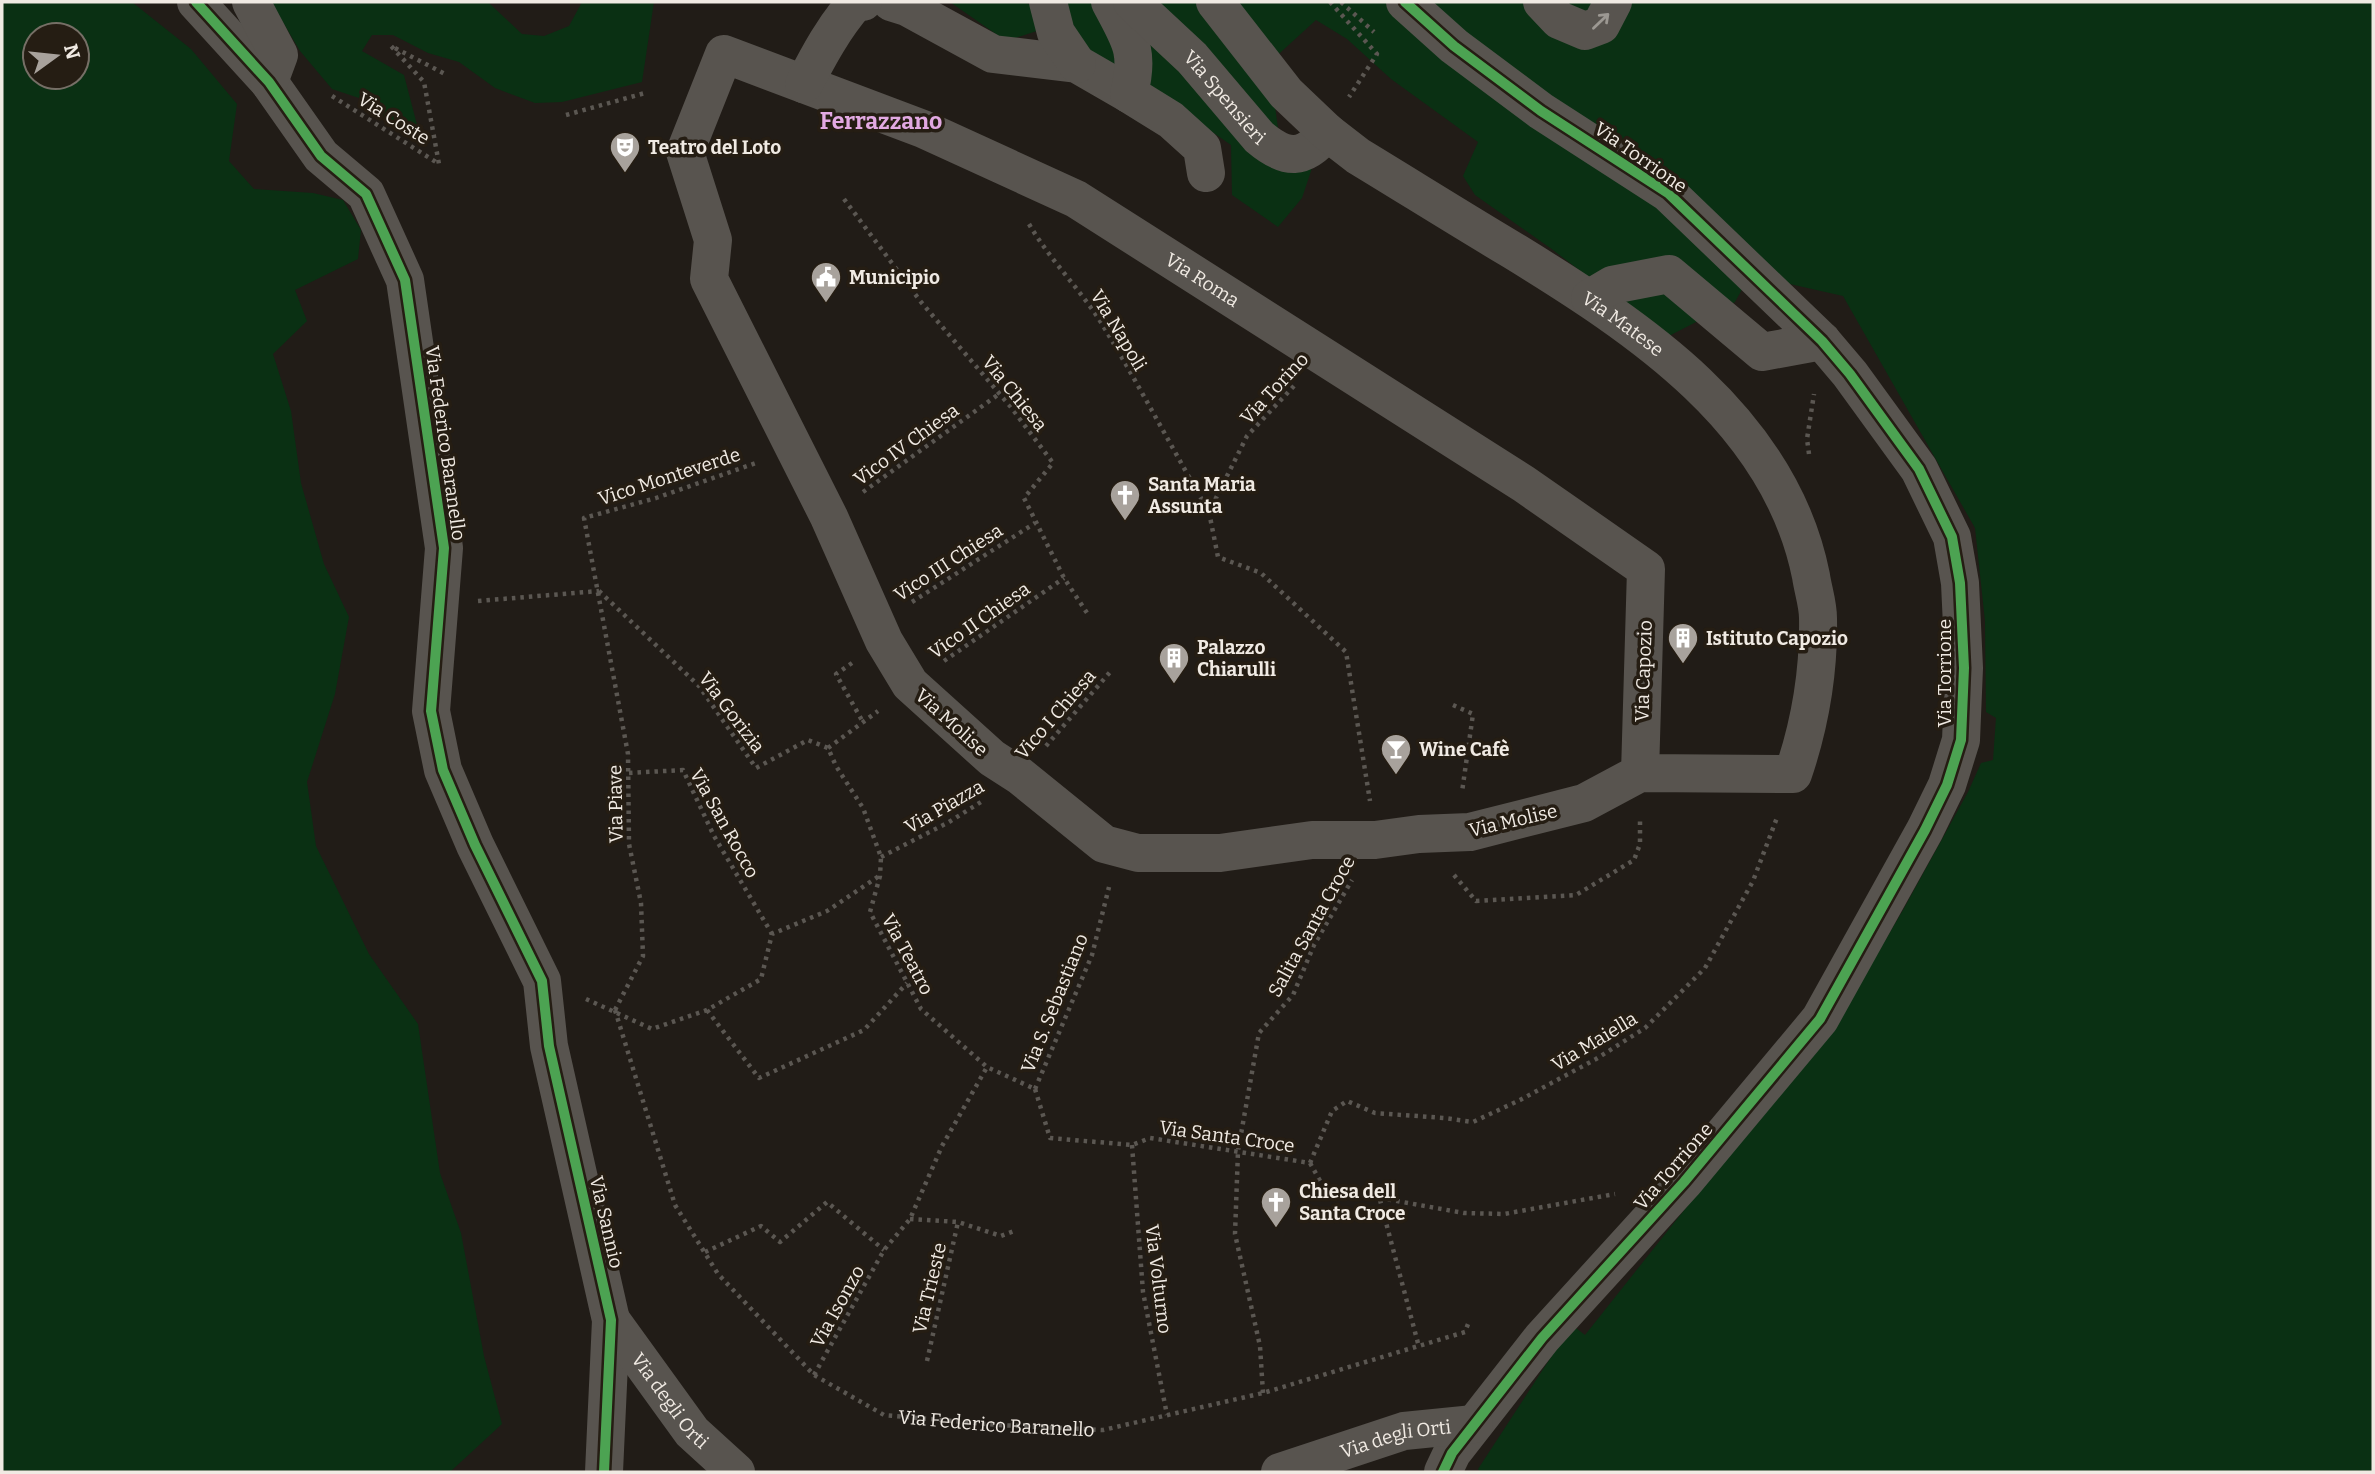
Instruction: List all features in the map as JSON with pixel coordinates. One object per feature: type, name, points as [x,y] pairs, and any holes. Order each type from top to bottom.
[{"type":"street","name":"Via Federico Baranello","points":[[196,2],[274,68],[321,156],[366,194],[405,280],[444,548],[431,711],[443,771],[475,845],[542,981]]},
{"type":"street","points":[[251,2],[274,68]]},
{"type":"street","points":[[804,84],[825,43],[842,18],[856,2],[863,2]]},
{"type":"street","points":[[1048,2],[1056,33],[1077,64]]},
{"type":"street","points":[[1110,2],[1133,45],[1136,69],[1129,94]]},
{"type":"street","name":"Via Spensieri","points":[[1132,2],[1192,58],[1268,145],[1285,154],[1302,153],[1317,144],[1327,132]]},
{"type":"street","name":"Via Matese","points":[[1215,2],[1286,93],[1327,132],[1357,156],[1590,298],[1654,345],[1716,401],[1755,447],[1784,494],[1806,552],[1819,616],[1815,684],[1806,735],[1793,775]]},
{"type":"street","name":"Via Torrione","points":[[1405,2],[1454,46],[1541,111],[1668,193],[1822,341],[1850,374],[1919,469],[1952,537],[1960,583],[1964,668],[1961,740],[1954,769],[1925,830],[1820,1019],[1684,1182],[1542,1338],[1452,1453],[1443,1472]]},
{"type":"street","points":[[1542,2],[1559,20],[1585,31],[1601,25],[1613,2]]},
{"type":"street","points":[[902,4],[993,54],[1077,64],[1171,120],[1202,148],[1206,173]]},
{"type":"street","name":"Via Roma","points":[[724,54],[914,125],[1076,199],[1524,484],[1646,569]]},
{"type":"street","name":"Via Molise","points":[[724,54],[685,152],[713,240],[709,278],[828,517],[877,625],[910,684],[992,758],[1020,776],[1104,844],[1138,853],[1220,853],[1312,840],[1375,840],[1419,834],[1470,832],[1584,803],[1640,773]]},
{"type":"street","points":[[1590,298],[1612,285],[1669,274],[1762,352],[1822,341]]},
{"type":"street","name":"Via Capozio","points":[[1640,773],[1646,569]]},
{"type":"street","points":[[1640,773],[1793,775]]},
{"type":"street","name":"Via Sannio","points":[[542,981],[549,1046],[611,1320],[604,1472]]},
{"type":"street","name":"Via degli Orti","points":[[611,1320],[692,1432],[736,1472]]},
{"type":"street","name":"Via degli Orti","points":[[1280,1472],[1404,1431],[1474,1424]]},
{"type":"path","points":[[1327,132],[1377,54],[1330,2]]},
{"type":"path","points":[[566,115],[645,93]]},
{"type":"path","points":[[1209,512],[1218,557],[1261,573],[1346,652],[1368,783]]},
{"type":"path","points":[[439,605],[599,591]]},
{"type":"path","points":[[1453,705],[1473,714],[1464,781]]},
{"type":"path","points":[[828,748],[836,766],[863,808],[881,857]]},
{"type":"path","points":[[1486,900],[1576,895],[1634,860],[1640,844],[1640,773]]},
{"type":"path","points":[[615,1010],[652,1029],[707,1010],[761,979],[772,934],[827,911],[880,876]]},
{"type":"path","points":[[707,1010],[759,1078],[864,1030],[907,983]]},
{"type":"path","points":[[1380,1200],[1419,1347]]},
{"type":"path","points":[[705,1251],[761,1226],[780,1242],[827,1202],[884,1250]]},
{"type":"path","points":[[910,1219],[958,1222],[1001,1236],[1017,1230]]},
{"type":"green space","points":[[2,2],[132,2],[191,49],[237,104],[229,161],[254,189],[313,193],[343,200],[361,230],[358,259],[295,290],[307,321],[273,354],[291,411],[301,483],[324,564],[349,617],[335,694],[307,782],[316,846],[369,954],[418,1024],[440,1173],[461,1233],[484,1356],[502,1424],[450,1472],[2,1472]]},
{"type":"green space","points":[[271,2],[488,2],[522,34],[544,36],[569,26],[582,2],[654,2],[642,82],[562,102],[535,103],[495,88],[459,62],[428,53],[393,35],[372,35],[362,51],[404,75],[421,140],[401,130],[359,98],[332,89],[300,51]]},
{"type":"green space","points":[[950,2],[1024,2],[1040,9],[1043,29],[1006,41]]},
{"type":"green space","points":[[1061,2],[2371,2],[2373,1472],[1480,1472],[1478,1469],[1572,1325],[1585,1335],[1778,1092],[1835,1026],[1903,910],[1968,792],[1981,763],[1993,760],[1996,718],[1986,712],[1985,621],[1975,528],[1843,296],[1781,282],[1755,266],[1735,302],[1667,337],[1553,250],[1475,195],[1463,176],[1478,142],[1391,79],[1347,39],[1316,20],[1269,63],[1278,128],[1312,168],[1302,198],[1278,227],[1232,195],[1231,145],[1163,98],[1117,76],[1062,24]]},
{"type":"cycle path","points":[[196,2],[269,82],[321,156],[366,194],[405,280],[444,548],[431,711],[443,770],[475,845],[542,981],[549,1046],[611,1320],[604,1472]]},
{"type":"cycle path","points":[[1405,2],[1454,46],[1541,111],[1668,193],[1822,341],[1850,374],[1919,469],[1952,537],[1960,583],[1964,668],[1961,740],[1947,785],[1925,830],[1820,1019],[1684,1182],[1542,1338],[1452,1453],[1443,1472]]},
{"type":"place","name":"Teatro del Loto","points":[[625,174]]},
{"type":"place","name":"Municipio","points":[[826,304]]},
{"type":"place","name":"Santa Maria Assunta","points":[[1125,522]]},
{"type":"place","name":"Istituto Capozio","points":[[1683,665]]},
{"type":"place","name":"Palazzo Chiarulli","points":[[1174,685]]},
{"type":"place","name":"Wine Cafè","points":[[1396,776]]},
{"type":"place","name":"Chiesa dell Santa Croce","points":[[1276,1229]]},
{"type":"district","name":"Ferrazzano","points":[[881,121]]}]
